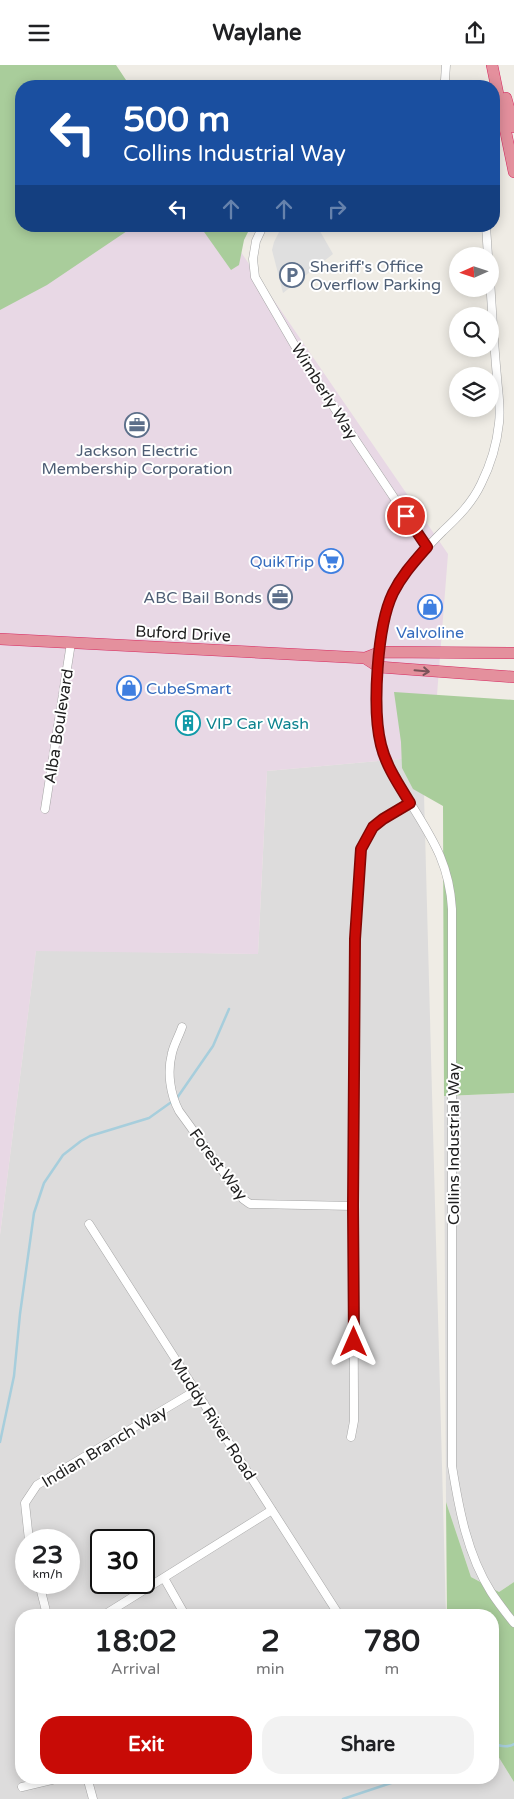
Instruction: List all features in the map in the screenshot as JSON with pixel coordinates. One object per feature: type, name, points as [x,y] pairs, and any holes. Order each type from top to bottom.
[{"type":"highway","points":[[492,65],[495,80]]},
{"type":"highway","points":[[497,65],[514,127]]},
{"type":"highway","points":[[500,104],[514,172]]},
{"type":"highway","name":"Buford Drive","points":[[0,639],[365,658],[380,652],[514,653]]},
{"type":"highway","name":"Buford Drive","points":[[365,658],[379,667],[514,677]]},
{"type":"street","points":[[445,80],[446,65]]},
{"type":"street","name":"Wimberly Way","points":[[260,232],[256,241],[253,259],[255,277],[299,353],[427,547]]},
{"type":"street","points":[[486,232],[487,247]]},
{"type":"street","name":"Collins Industrial Way","points":[[491,297],[500,421],[493,452],[481,484],[465,509],[406,570],[393,593],[385,617],[380,652],[378,723],[381,746],[389,767],[428,832],[443,862],[452,902],[452,1466],[459,1511],[475,1560],[490,1591],[514,1623]]},
{"type":"street","name":"Alba Boulevard","points":[[45,809],[71,643]]},
{"type":"street","points":[[351,1437],[354,1421],[355,939],[361,849],[373,827],[410,803]]},
{"type":"street","name":"Forest Way","points":[[182,1027],[172,1053],[170,1076],[174,1101],[179,1111],[243,1199],[250,1204],[353,1206]]},
{"type":"street","name":"Muddy River Road","points":[[89,1224],[335,1609]]},
{"type":"street","name":"Indian Branch Way","points":[[29,1529],[25,1503],[37,1485],[195,1391]]},
{"type":"street","points":[[113,1609],[272,1510]]},
{"type":"street","points":[[164,1577],[182,1609]]},
{"type":"street","points":[[42,1594],[46,1609]]},
{"type":"street","points":[[22,1787],[35,1784]]},
{"type":"street","points":[[89,1784],[92,1799]]},
{"type":"shaded area","points":[[81,232],[227,232],[448,554],[432,759],[423,757],[267,771],[258,954],[36,951],[0,1235],[0,264]]},
{"type":"shaded area","name":"Sheriff's Office Overflow Parking","points":[[279,232],[320,232],[333,254],[283,293],[272,250]]},
{"type":"shaded area","points":[[423,757],[446,1609],[15,1609],[15,1784],[499,1784],[499,1758],[514,1782],[514,1799],[0,1799],[0,1235],[36,950],[258,954],[267,771]]},
{"type":"shaded area","points":[[514,1093],[514,1582],[499,1592],[471,1577],[446,1502],[444,1096]]},
{"type":"green space","points":[[0,65],[116,65],[126,80],[15,80],[15,232],[126,232],[47,285],[0,310]]},
{"type":"green space","points":[[204,232],[248,232],[244,240],[239,265],[231,270]]},
{"type":"green space","points":[[394,692],[514,700],[514,1093],[444,1096],[443,806],[413,789],[402,768],[401,742]]},
{"type":"green space","points":[[446,1502],[471,1577],[499,1592],[514,1582],[514,1782],[499,1758],[499,1609],[447,1609]]},
{"type":"waterway","points":[[0,1442],[14,1376],[20,1314],[34,1213],[44,1183],[63,1155],[81,1141],[90,1136],[149,1118],[177,1098],[213,1046],[229,1009]]},
{"type":"waterway","points":[[499,1745],[509,1746],[514,1744]]},
{"type":"waterway","points":[[343,1799],[388,1784]]},
{"type":"place","name":"Sheriff's Office Overflow Parking","points":[[292,275]]},
{"type":"place","name":"Jackson Electric Membership Corporation","points":[[137,425]]},
{"type":"place","name":"QuikTrip","points":[[331,561]]},
{"type":"place","name":"ABC Bail Bonds","points":[[280,597]]},
{"type":"place","name":"Valvoline","points":[[430,607]]},
{"type":"place","name":"CubeSmart","points":[[129,688]]},
{"type":"place","name":"VIP Car Wash","points":[[188,723]]},
{"type":"route","points":[[354,1342],[355,939],[361,849],[373,827],[410,803],[389,767],[381,746],[378,723],[380,639],[388,605],[406,570],[427,547],[406,516]]}]
